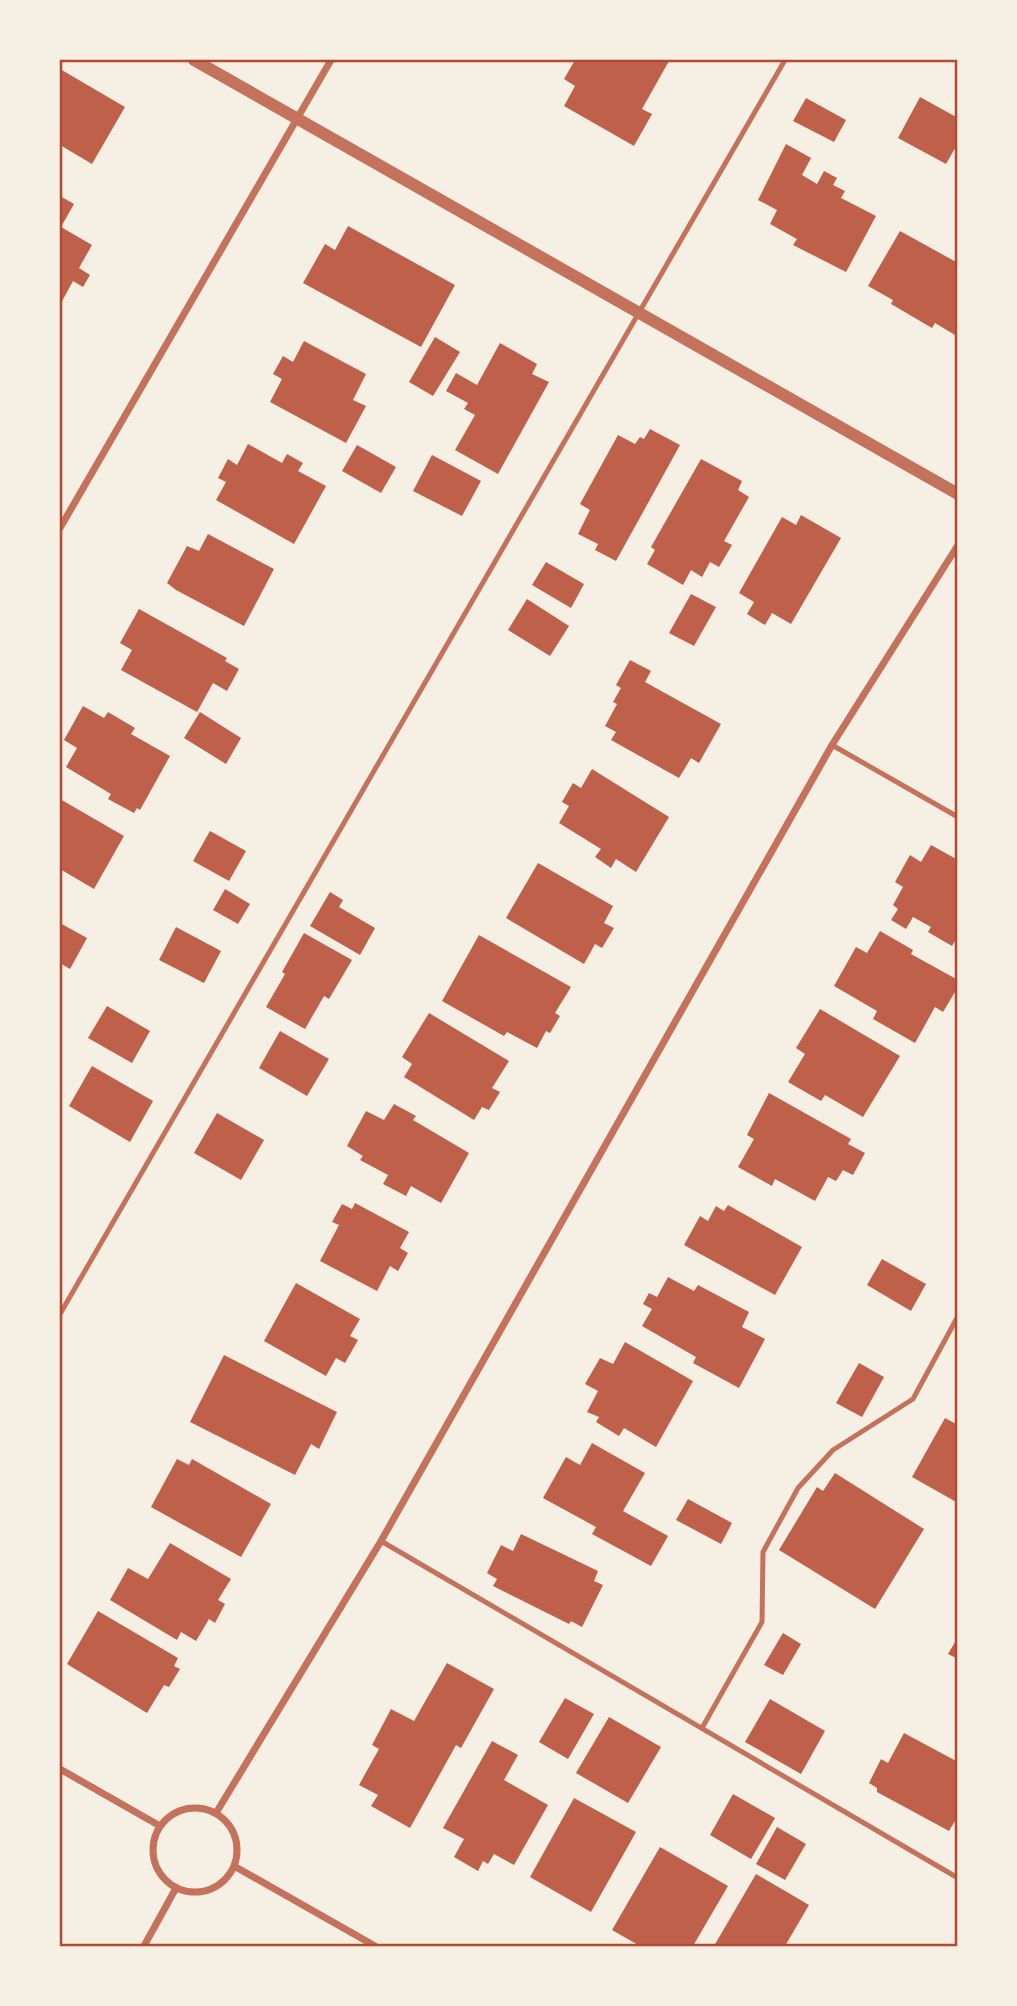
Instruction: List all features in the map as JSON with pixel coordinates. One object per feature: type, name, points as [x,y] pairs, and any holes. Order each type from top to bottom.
[{"type":"street","points":[[194,60],[957,494]]},
{"type":"street","points":[[60,528],[331,60]]},
{"type":"street","points":[[216,1814],[381,1541],[832,745],[957,545]]},
{"type":"street","points":[[60,1769],[160,1826]]},
{"type":"street","points":[[196,1808],[216,1814],[230,1827],[236,1839],[234,1866],[227,1877],[204,1891],[190,1892],[176,1888],[164,1879],[156,1867],[154,1839],[160,1826],[183,1809],[196,1808]]},
{"type":"street","points":[[234,1866],[375,1947]]},
{"type":"street","points":[[144,1947],[176,1888]]},
{"type":"lane","points":[[60,1314],[785,60]]},
{"type":"lane","points":[[832,745],[957,817]]},
{"type":"lane","points":[[702,1728],[762,1622],[763,1552],[798,1488],[833,1450],[913,1399],[957,1316]]},
{"type":"lane","points":[[381,1541],[957,1878]]},
{"type":"building","points":[[575,60],[669,61],[642,109],[652,114],[634,146],[564,106],[575,86],[564,79]]},
{"type":"building","points":[[60,69],[125,107],[92,164],[60,145]]},
{"type":"building","points":[[920,97],[958,118],[958,143],[946,164],[898,138]]},
{"type":"building","points":[[806,98],[846,120],[834,142],[793,121]]},
{"type":"building","points":[[786,144],[811,158],[802,175],[817,184],[824,171],[837,178],[833,185],[845,191],[841,198],[876,216],[846,272],[793,245],[797,239],[770,224],[777,210],[758,200]]},
{"type":"building","points":[[60,196],[74,204],[61,227],[92,245],[79,268],[90,275],[83,287],[73,281],[60,305]]},
{"type":"building","points":[[348,226],[455,285],[421,347],[303,283],[325,244],[335,250]]},
{"type":"building","points":[[900,231],[958,263],[958,330],[955,335],[935,323],[932,328],[891,304],[893,300],[868,286]]},
{"type":"building","points":[[435,337],[460,352],[433,396],[409,382]]},
{"type":"building","points":[[304,341],[366,374],[353,400],[366,406],[346,443],[270,402],[282,379],[273,374],[283,356],[293,362]]},
{"type":"building","points":[[500,343],[537,364],[532,374],[549,382],[498,474],[455,450],[475,415],[464,409],[468,403],[446,391],[456,373],[477,385]]},
{"type":"building","points":[[650,429],[680,445],[616,561],[595,550],[598,544],[578,534],[590,510],[580,504],[618,435],[635,444],[640,437],[644,439]]},
{"type":"building","points":[[248,444],[282,463],[287,454],[303,463],[298,471],[326,486],[294,544],[216,500],[226,482],[218,478],[228,459],[237,465]]},
{"type":"building","points":[[357,445],[396,467],[381,493],[342,471]]},
{"type":"building","points":[[432,455],[481,481],[462,516],[413,491]]},
{"type":"building","points":[[701,459],[742,481],[738,490],[749,497],[724,541],[732,545],[719,567],[710,562],[702,577],[691,570],[683,585],[647,564],[655,550],[651,547]]},
{"type":"building","points":[[801,515],[841,538],[791,624],[772,613],[765,625],[747,614],[754,602],[739,593],[782,517],[796,525]]},
{"type":"building","points":[[208,534],[274,569],[244,626],[167,583],[187,546],[199,551]]},
{"type":"building","points":[[546,562],[584,584],[571,608],[532,585]]},
{"type":"building","points":[[691,594],[716,607],[694,646],[669,633]]},
{"type":"building","points":[[527,599],[569,626],[550,656],[508,630]]},
{"type":"building","points":[[139,609],[227,658],[225,661],[239,669],[227,691],[213,683],[197,712],[121,670],[132,650],[120,643]]},
{"type":"building","points":[[630,660],[651,671],[645,682],[721,724],[699,763],[691,758],[679,778],[611,740],[616,732],[605,726],[617,704],[613,702],[621,688],[616,685]]},
{"type":"building","points":[[83,706],[104,718],[108,712],[135,728],[131,734],[170,756],[140,810],[137,808],[134,813],[108,799],[111,794],[66,767],[77,748],[64,740]]},
{"type":"building","points":[[200,712],[241,738],[226,764],[184,738]]},
{"type":"building","points":[[592,769],[669,817],[636,872],[616,859],[611,868],[595,857],[601,849],[559,823],[569,806],[562,802],[573,783],[581,788]]},
{"type":"building","points":[[60,799],[124,836],[94,889],[60,869]]},
{"type":"building","points":[[210,831],[246,851],[229,881],[193,861]]},
{"type":"building","points":[[931,845],[958,860],[958,943],[955,941],[952,946],[928,932],[931,927],[913,917],[906,929],[891,920],[898,909],[893,905],[903,887],[895,882],[910,855],[921,862]]},
{"type":"building","points":[[538,863],[613,906],[604,923],[614,928],[602,948],[595,944],[584,964],[506,918]]},
{"type":"building","points":[[225,889],[250,904],[238,924],[213,910]]},
{"type":"building","points":[[330,892],[343,900],[339,907],[375,928],[360,955],[310,926]]},
{"type":"building","points":[[60,923],[87,938],[70,969],[60,963]]},
{"type":"building","points":[[176,927],[221,951],[204,983],[159,960]]},
{"type":"building","points":[[880,931],[913,950],[911,954],[958,980],[958,987],[943,1012],[935,1007],[915,1043],[873,1019],[877,1011],[834,986],[856,947],[867,953]]},
{"type":"building","points":[[304,933],[352,960],[329,999],[324,996],[305,1029],[266,1007]]},
{"type":"building","points":[[479,935],[571,987],[555,1013],[560,1016],[550,1033],[546,1031],[537,1048],[507,1032],[504,1036],[442,1001]]},
{"type":"building","points":[[107,1006],[150,1031],[132,1063],[88,1038]]},
{"type":"building","points":[[820,1009],[900,1056],[863,1117],[825,1095],[821,1101],[788,1082],[805,1054],[796,1048]]},
{"type":"building","points":[[429,1013],[509,1061],[492,1088],[500,1092],[489,1110],[482,1107],[474,1120],[404,1077],[412,1064],[402,1057]]},
{"type":"building","points":[[280,1031],[329,1059],[307,1096],[259,1068]]},
{"type":"building","points":[[92,1066],[153,1101],[130,1142],[69,1106]]},
{"type":"building","points":[[769,1093],[851,1139],[848,1144],[865,1153],[853,1175],[843,1170],[836,1181],[828,1177],[815,1201],[775,1179],[772,1186],[738,1167],[754,1139],[747,1135]]},
{"type":"building","points":[[394,1104],[416,1116],[413,1120],[469,1153],[441,1203],[411,1186],[406,1196],[383,1184],[388,1175],[360,1160],[363,1156],[347,1146],[366,1111],[384,1120]]},
{"type":"building","points":[[217,1113],[264,1140],[241,1180],[194,1153]]},
{"type":"building","points":[[355,1203],[409,1232],[400,1248],[408,1253],[398,1271],[390,1266],[377,1291],[320,1261],[339,1225],[332,1222],[342,1204],[352,1209]]},
{"type":"building","points":[[728,1205],[802,1247],[775,1295],[684,1245],[700,1216],[708,1221],[716,1206],[724,1211]]},
{"type":"building","points":[[882,1259],[926,1284],[911,1311],[867,1285]]},
{"type":"building","points":[[668,1277],[694,1291],[698,1285],[749,1312],[742,1327],[765,1339],[739,1388],[693,1363],[696,1357],[642,1326],[652,1309],[643,1304],[649,1293],[657,1297]]},
{"type":"building","points":[[296,1283],[360,1319],[350,1336],[358,1340],[345,1363],[336,1358],[326,1376],[264,1341]]},
{"type":"building","points":[[625,1342],[693,1381],[656,1447],[624,1428],[619,1436],[596,1422],[599,1417],[587,1412],[598,1391],[585,1384],[600,1358],[613,1364]]},
{"type":"building","points":[[224,1355],[337,1412],[319,1449],[311,1444],[295,1475],[190,1422]]},
{"type":"building","points":[[859,1363],[884,1377],[862,1417],[836,1403]]},
{"type":"building","points":[[945,1418],[958,1425],[958,1503],[912,1477]]},
{"type":"building","points":[[592,1443],[645,1473],[623,1511],[668,1536],[651,1566],[592,1534],[596,1527],[543,1498],[566,1457],[580,1465]]},
{"type":"building","points":[[177,1459],[189,1465],[192,1459],[271,1504],[241,1557],[151,1507]]},
{"type":"building","points":[[835,1473],[924,1529],[875,1609],[779,1550],[817,1487],[823,1491]]},
{"type":"building","points":[[688,1499],[732,1523],[721,1544],[676,1520]]},
{"type":"building","points":[[521,1534],[598,1571],[594,1581],[603,1585],[582,1627],[571,1621],[569,1624],[493,1586],[497,1579],[487,1573],[501,1545],[513,1551]]},
{"type":"building","points":[[170,1543],[231,1579],[218,1600],[225,1604],[215,1623],[209,1619],[196,1641],[181,1632],[177,1640],[110,1600],[128,1568],[148,1579]]},
{"type":"building","points":[[98,1611],[178,1658],[174,1666],[180,1669],[169,1687],[164,1685],[147,1713],[67,1664]]},
{"type":"building","points":[[783,1633],[801,1644],[783,1675],[764,1665]]},
{"type":"building","points":[[958,1637],[958,1659],[948,1654]]},
{"type":"building","points":[[447,1663],[494,1689],[461,1748],[456,1745],[410,1828],[371,1806],[378,1795],[359,1785],[379,1749],[372,1745],[391,1709],[414,1721]]},
{"type":"building","points":[[565,1698],[594,1714],[568,1759],[539,1742]]},
{"type":"building","points":[[770,1699],[825,1731],[801,1774],[745,1742]]},
{"type":"building","points":[[609,1717],[661,1747],[628,1803],[576,1773]]},
{"type":"building","points":[[904,1733],[958,1762],[958,1816],[949,1831],[877,1792],[877,1788],[869,1783],[881,1759],[888,1763]]},
{"type":"building","points":[[492,1741],[518,1755],[504,1780],[548,1805],[514,1865],[494,1854],[488,1864],[483,1861],[478,1871],[454,1857],[464,1839],[443,1828]]},
{"type":"building","points":[[733,1794],[775,1818],[751,1859],[710,1835]]},
{"type":"building","points":[[574,1798],[636,1832],[591,1912],[530,1877]]},
{"type":"building","points":[[777,1827],[806,1844],[785,1880],[756,1864]]},
{"type":"building","points":[[660,1847],[728,1886],[693,1946],[640,1946],[612,1930]]},
{"type":"building","points":[[756,1874],[809,1905],[785,1946],[714,1946]]}]
